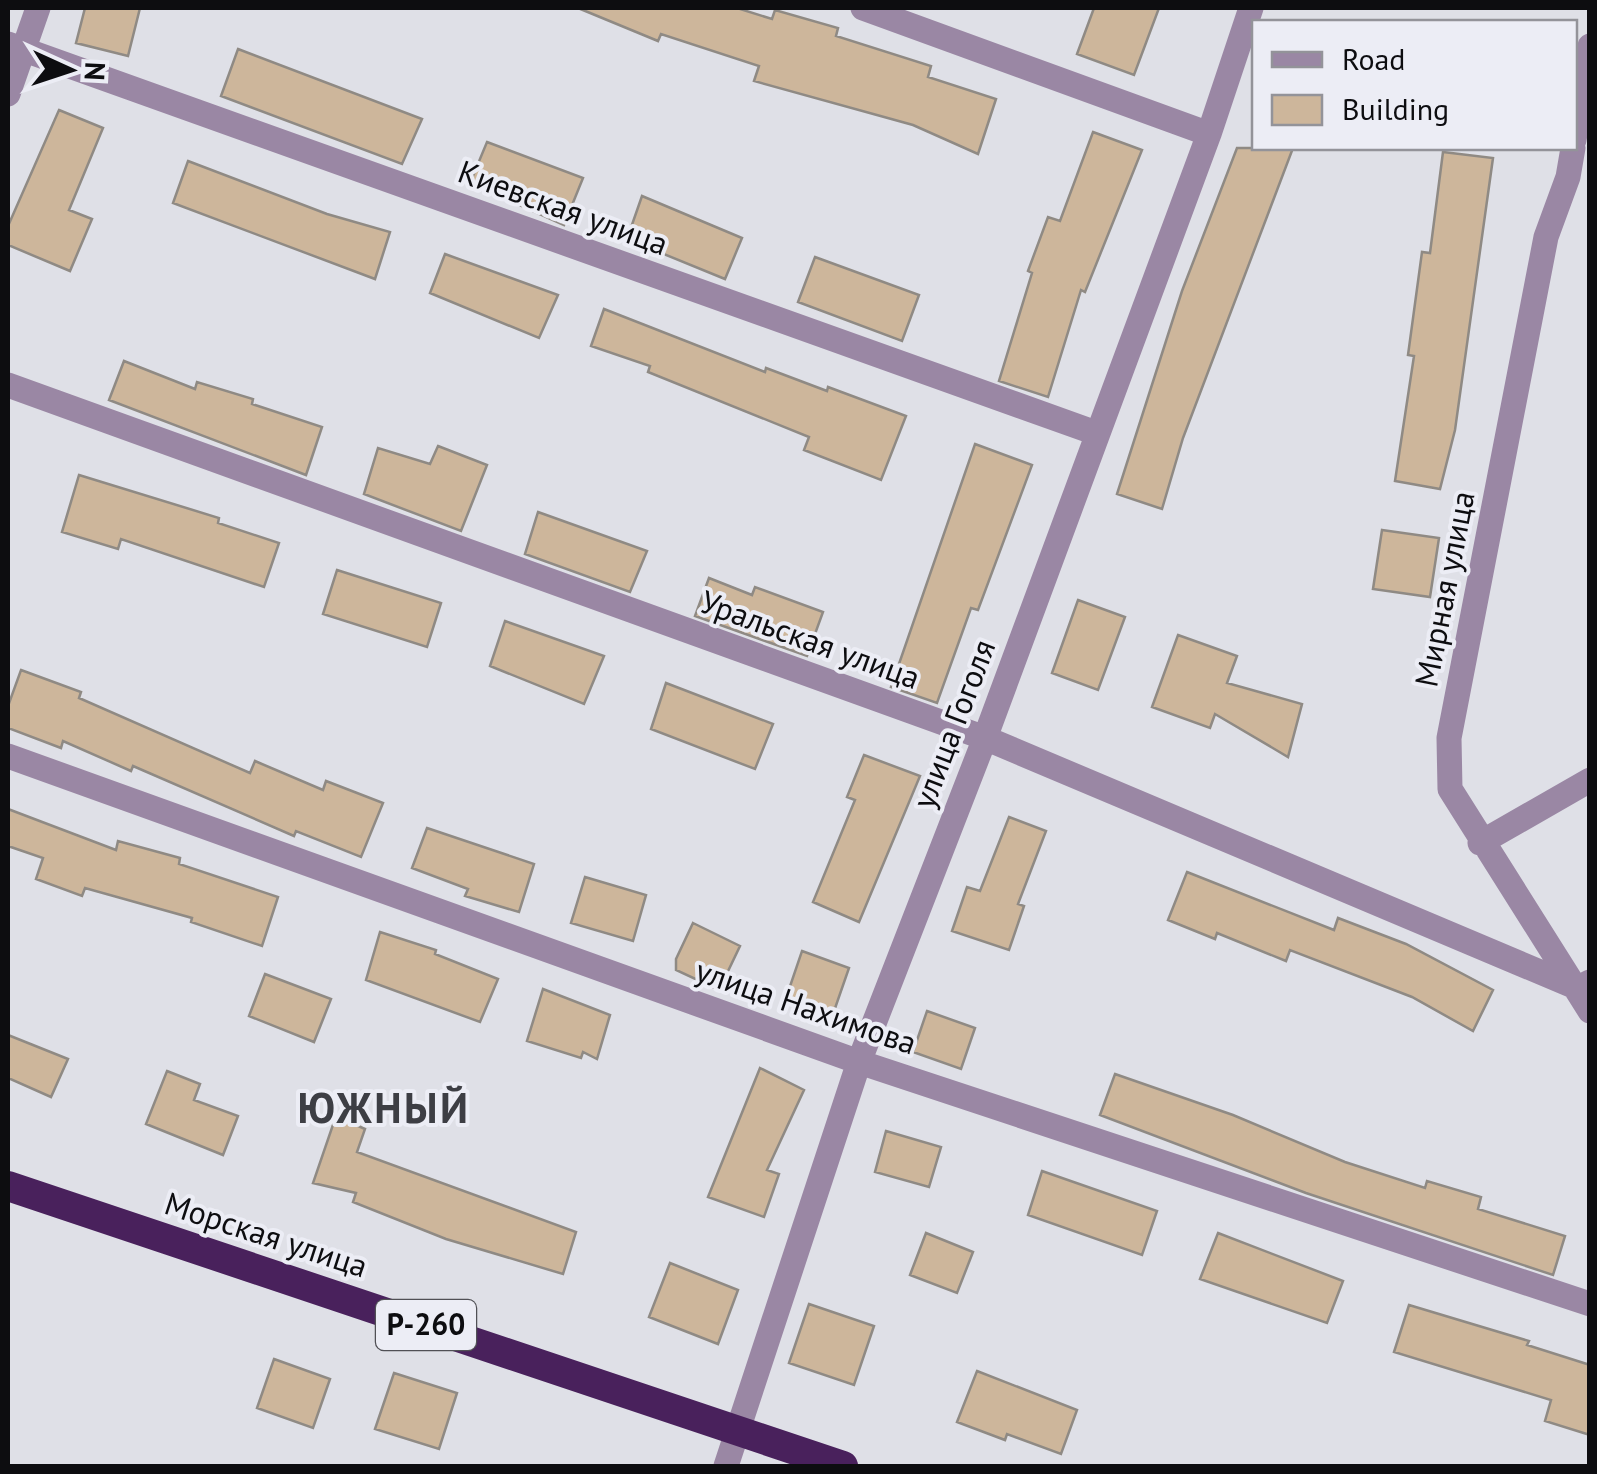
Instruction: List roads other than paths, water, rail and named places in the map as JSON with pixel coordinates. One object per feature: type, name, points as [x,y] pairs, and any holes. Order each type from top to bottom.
[{"type":"highway","name":"Морская улица","points":[[8,1186],[843,1466]]},
{"type":"street","points":[[8,94],[15,46],[38,8]]},
{"type":"street","points":[[863,8],[1209,134]]},
{"type":"street","name":"улица Гоголя","points":[[726,1466],[859,1062],[985,738],[1209,134],[1251,8]]},
{"type":"street","name":"Киевская улица","points":[[15,46],[1096,433]]},
{"type":"street","name":"Мирная улица","points":[[1577,126],[1590,46]]},
{"type":"street","name":"Мирная улица","points":[[1573,150],[1568,177],[1546,237],[1449,738],[1450,790],[1480,843],[1584,985],[1590,1011]]},
{"type":"street","name":"Уральская улица","points":[[8,385],[985,738],[1584,985]]},
{"type":"street","name":"улица Нахимова","points":[[8,756],[859,1062],[1590,1304]]},
{"type":"street","points":[[1480,843],[1590,780]]},
{"type":"district","name":"ЮЖНЫЙ","points":[[384,1108]]}]
